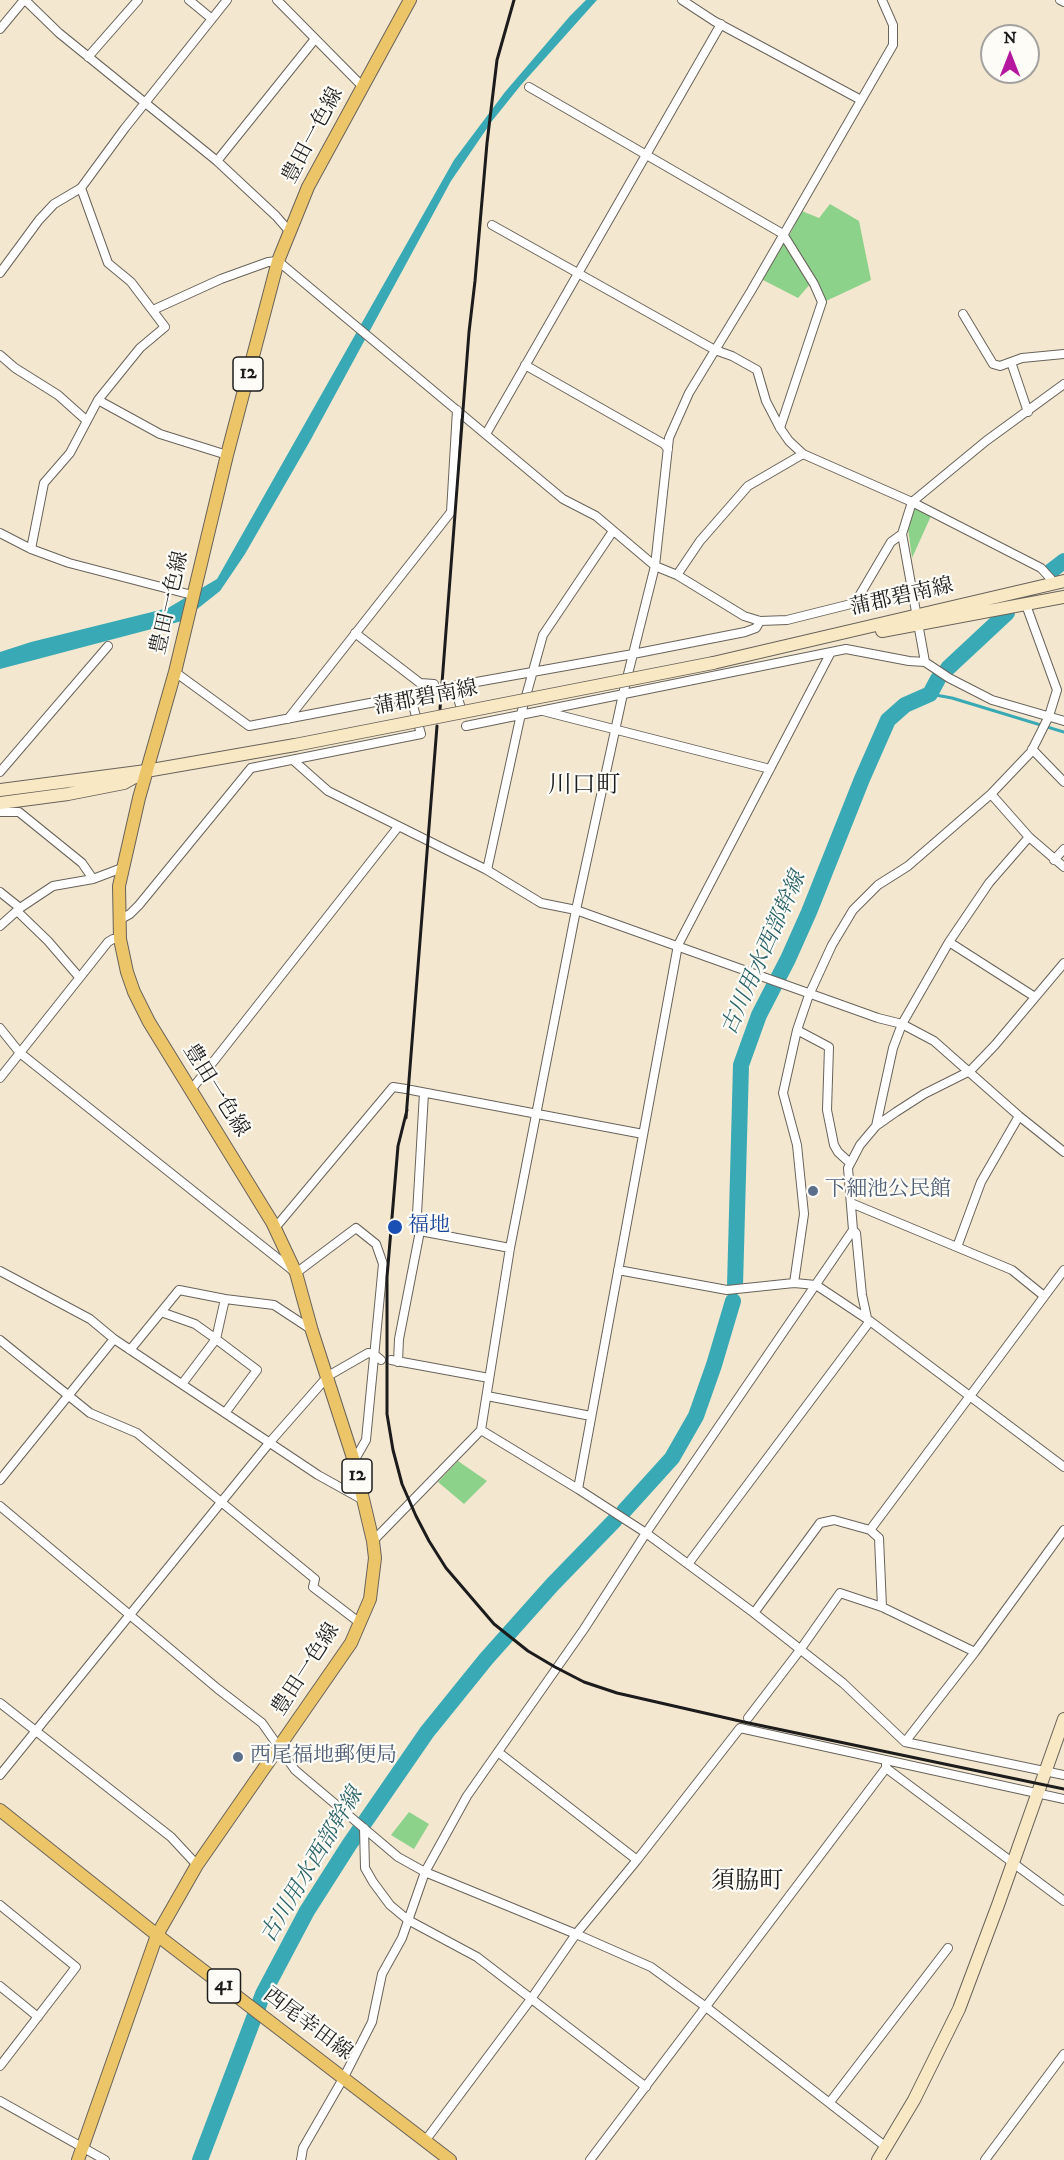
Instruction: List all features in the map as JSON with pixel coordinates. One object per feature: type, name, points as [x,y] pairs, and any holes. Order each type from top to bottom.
[{"type":"main road","name":"豊田一色線","points":[[78,2160],[157,1935],[197,1865],[351,1642],[370,1599],[375,1558],[373,1541],[354,1461],[296,1273],[275,1228],[142,1010],[127,972],[120,939],[119,886],[146,771],[175,672],[227,455],[278,261],[288,231],[308,187],[410,0]]},
{"type":"main road","name":"蒲郡碧南線","points":[[0,790],[146,771],[295,745],[713,663],[917,620],[1064,581]]},
{"type":"main road","name":"蒲郡碧南線","points":[[917,620],[1026,605],[1064,597]]},
{"type":"main road","name":"蒲郡碧南線","points":[[0,803],[68,794],[124,783],[146,771]]},
{"type":"main road","points":[[878,2160],[914,2100],[958,2009],[1064,1719]]},
{"type":"main road","name":"西尾幸田線","points":[[0,1810],[157,1935],[450,2160]]},
{"type":"street","points":[[0,29],[25,0],[59,33],[217,161],[276,216],[288,231]]},
{"type":"street","points":[[88,57],[138,0]]},
{"type":"street","points":[[189,0],[212,19]]},
{"type":"street","points":[[0,273],[39,220],[54,204],[81,188],[144,103],[227,0]]},
{"type":"street","points":[[277,0],[362,86]]},
{"type":"street","points":[[682,0],[721,24],[861,100]]},
{"type":"street","points":[[373,1541],[481,1430],[510,1248],[576,910],[623,694],[655,566],[669,438],[689,393],[893,45],[893,25],[882,0]]},
{"type":"street","points":[[1060,0],[1064,2]]},
{"type":"street","points":[[486,434],[721,24]]},
{"type":"street","points":[[217,161],[315,39]]},
{"type":"street","points":[[529,87],[783,234],[814,284],[822,302],[780,428]]},
{"type":"street","points":[[31,549],[44,483],[70,453],[98,400],[140,348],[165,327],[131,282],[108,263],[81,188]]},
{"type":"street","points":[[492,225],[715,350],[732,356],[757,370],[766,401],[780,428],[789,441],[803,454],[912,502],[1041,568],[1051,579],[1051,583]]},
{"type":"street","points":[[153,310],[221,279],[268,262],[278,261],[563,499],[596,516],[655,566],[677,575],[744,616],[760,621],[787,620],[855,603],[891,542],[902,534]]},
{"type":"street","points":[[963,314],[993,364],[1000,366],[1022,358],[1064,354]]},
{"type":"street","points":[[0,355],[15,368],[58,395],[86,420]]},
{"type":"street","points":[[1011,362],[1028,412]]},
{"type":"street","points":[[525,365],[664,444],[668,449]]},
{"type":"street","points":[[925,662],[902,534],[912,502],[986,441],[1064,384]]},
{"type":"street","points":[[98,400],[160,434],[227,455]]},
{"type":"street","points":[[288,718],[451,512],[457,410]]},
{"type":"street","points":[[677,575],[700,541],[748,486],[803,454]]},
{"type":"street","points":[[487,870],[521,714],[543,636],[613,531]]},
{"type":"street","points":[[0,533],[31,549],[69,563],[192,595]]},
{"type":"street","points":[[794,1283],[804,1214],[797,1145],[783,1093],[809,994],[832,945],[853,910],[878,885],[908,866],[991,794],[1032,749],[1048,719],[1057,690],[1026,605]]},
{"type":"street","points":[[460,705],[454,687],[745,632],[756,628],[760,621]]},
{"type":"street","points":[[175,672],[249,726],[433,691],[434,684],[420,683],[355,633]]},
{"type":"street","points":[[0,772],[108,646]]},
{"type":"street","points":[[466,726],[846,649],[925,662],[949,678],[992,700],[1048,719],[1064,721]]},
{"type":"street","points":[[578,1489],[678,945],[830,654]]},
{"type":"street","points":[[119,920],[139,905],[250,768],[421,734],[410,695]]},
{"type":"street","points":[[540,711],[770,769]]},
{"type":"street","points":[[1032,749],[1064,782]]},
{"type":"street","points":[[293,759],[328,791],[487,870],[541,903],[576,910],[809,994],[902,1024],[934,1041],[1019,1116],[1064,1152]]},
{"type":"street","points":[[991,794],[1029,837],[1064,867]]},
{"type":"street","points":[[0,812],[19,812],[82,863],[93,879]]},
{"type":"street","points":[[191,1090],[398,827]]},
{"type":"street","points":[[876,1126],[893,1048],[902,1024],[949,942],[988,883],[1029,837]]},
{"type":"street","points":[[1054,860],[1064,849]]},
{"type":"street","points":[[0,926],[18,910],[53,886],[93,879],[122,868]]},
{"type":"street","points":[[0,892],[80,977]]},
{"type":"street","points":[[0,1078],[108,942],[112,939],[120,939]]},
{"type":"street","points":[[949,942],[1035,997]]},
{"type":"street","points":[[688,1564],[868,1320],[856,1233],[853,1230],[849,1188],[850,1163],[860,1145],[876,1126],[924,1094],[970,1071],[1064,963]]},
{"type":"street","points":[[0,1028],[20,1053],[296,1273],[356,1228],[376,1244],[383,1264],[378,1357],[366,1440],[354,1461]]},
{"type":"street","points":[[798,1030],[829,1047],[827,1110],[834,1145],[850,1163]]},
{"type":"street","points":[[275,1228],[393,1087],[643,1134]]},
{"type":"street","points":[[424,1093],[416,1231],[510,1248]]},
{"type":"street","points":[[957,1247],[981,1182],[1019,1116]]},
{"type":"street","points":[[851,1203],[1012,1270],[1044,1296]]},
{"type":"street","points":[[301,2160],[303,2148],[344,2077],[372,2022],[382,1974],[402,1938],[425,1872],[467,1797],[584,1629],[646,1533],[853,1230]]},
{"type":"street","points":[[420,1232],[394,1361],[489,1378]]},
{"type":"street","points":[[618,1270],[728,1290],[794,1283],[816,1285],[868,1320],[1064,1467]]},
{"type":"street","points":[[870,1530],[1064,1270]]},
{"type":"street","points":[[0,1271],[90,1319],[114,1339],[225,1413],[344,1491],[363,1500]]},
{"type":"street","points":[[130,1350],[179,1290],[274,1305],[312,1330]]},
{"type":"street","points":[[182,1384],[216,1339],[225,1299]]},
{"type":"street","points":[[161,1312],[195,1324],[257,1370],[225,1413]]},
{"type":"street","points":[[0,1480],[114,1339]]},
{"type":"street","points":[[0,1340],[90,1413],[137,1433],[315,1579],[313,1587],[360,1623]]},
{"type":"street","points":[[0,1775],[270,1442],[328,1376],[368,1353],[378,1357]]},
{"type":"street","points":[[487,1396],[591,1416]]},
{"type":"street","points":[[481,1430],[646,1533],[843,1683],[905,1742],[1064,1775]]},
{"type":"street","points":[[0,1506],[218,1689],[262,1723],[295,1770],[398,1857],[425,1872],[651,1967],[886,2147]]},
{"type":"street","points":[[754,1613],[820,1523],[834,1520],[870,1530],[879,1538],[882,1606]]},
{"type":"street","points":[[905,1742],[975,1652],[1064,1530]]},
{"type":"street","points":[[748,1718],[840,1593],[882,1606],[975,1652]]},
{"type":"street","points":[[0,1703],[171,1837],[197,1865]]},
{"type":"street","points":[[425,2140],[531,1999],[576,1934],[740,1728],[886,1765],[1064,1799]]},
{"type":"street","points":[[498,1752],[637,1860]]},
{"type":"street","points":[[886,1765],[1064,1901]]},
{"type":"street","points":[[590,2160],[886,1765]]},
{"type":"street","points":[[364,1828],[365,1868],[390,1905],[408,1920],[477,1958],[646,2087]]},
{"type":"street","points":[[0,1905],[76,1967],[0,2066]]},
{"type":"street","points":[[830,2102],[948,1948]]},
{"type":"street","points":[[0,1986],[38,2017]]},
{"type":"street","points":[[985,2160],[1064,2054]]},
{"type":"street","points":[[0,2101],[105,2160]]},
{"type":"green space","points":[[830,204],[859,221],[871,280],[826,301],[789,236],[802,211],[819,218]]},
{"type":"green space","points":[[783,240],[811,283],[798,298],[761,279]]},
{"type":"green space","points":[[914,507],[931,516],[912,558],[907,522]]},
{"type":"green space","points":[[458,1461],[487,1481],[464,1504],[438,1482]]},
{"type":"green space","points":[[409,1812],[429,1824],[414,1849],[391,1835]]},
{"type":"water","points":[[586,0],[597,0],[521,85],[492,121],[451,181],[310,441],[245,554],[220,591],[182,621],[0,669],[0,652],[31,642],[168,608],[217,579],[454,160],[505,92]]},
{"type":"waterway","name":"古川用水西部幹線","points":[[1051,571],[1064,561]]},
{"type":"waterway","name":"古川用水西部幹線","points":[[948,668],[1007,613]]},
{"type":"waterway","name":"古川用水西部幹線","points":[[735,1286],[741,1065],[759,1015],[809,912],[888,720],[905,705],[930,694],[938,679]]},
{"type":"waterway","points":[[930,694],[952,698],[1064,732]]},
{"type":"waterway","name":"古川用水西部幹線","points":[[624,1511],[672,1458],[696,1416],[733,1301]]},
{"type":"waterway","name":"古川用水西部幹線","points":[[200,2160],[263,1994],[307,1911],[349,1845],[427,1732],[486,1659],[552,1585],[615,1520]]},
{"type":"railway","points":[[440,709],[469,332],[487,143],[497,60],[514,0]]},
{"type":"railway","points":[[406,1118],[437,726]]},
{"type":"railway","points":[[407,1110],[398,1146],[387,1277],[387,1414],[393,1450],[402,1484],[429,1541],[446,1568],[494,1624],[528,1651],[555,1667],[584,1682],[617,1693],[1064,1789]]},
{"type":"place","name":"下細池公民館","points":[[813,1191]]},
{"type":"place","name":"福地","points":[[395,1227]]},
{"type":"place","name":"西尾福地郵便局","points":[[238,1757]]},
{"type":"district","name":"川口町","points":[[584,787]]},
{"type":"district","name":"須脇町","points":[[747,1883]]}]
